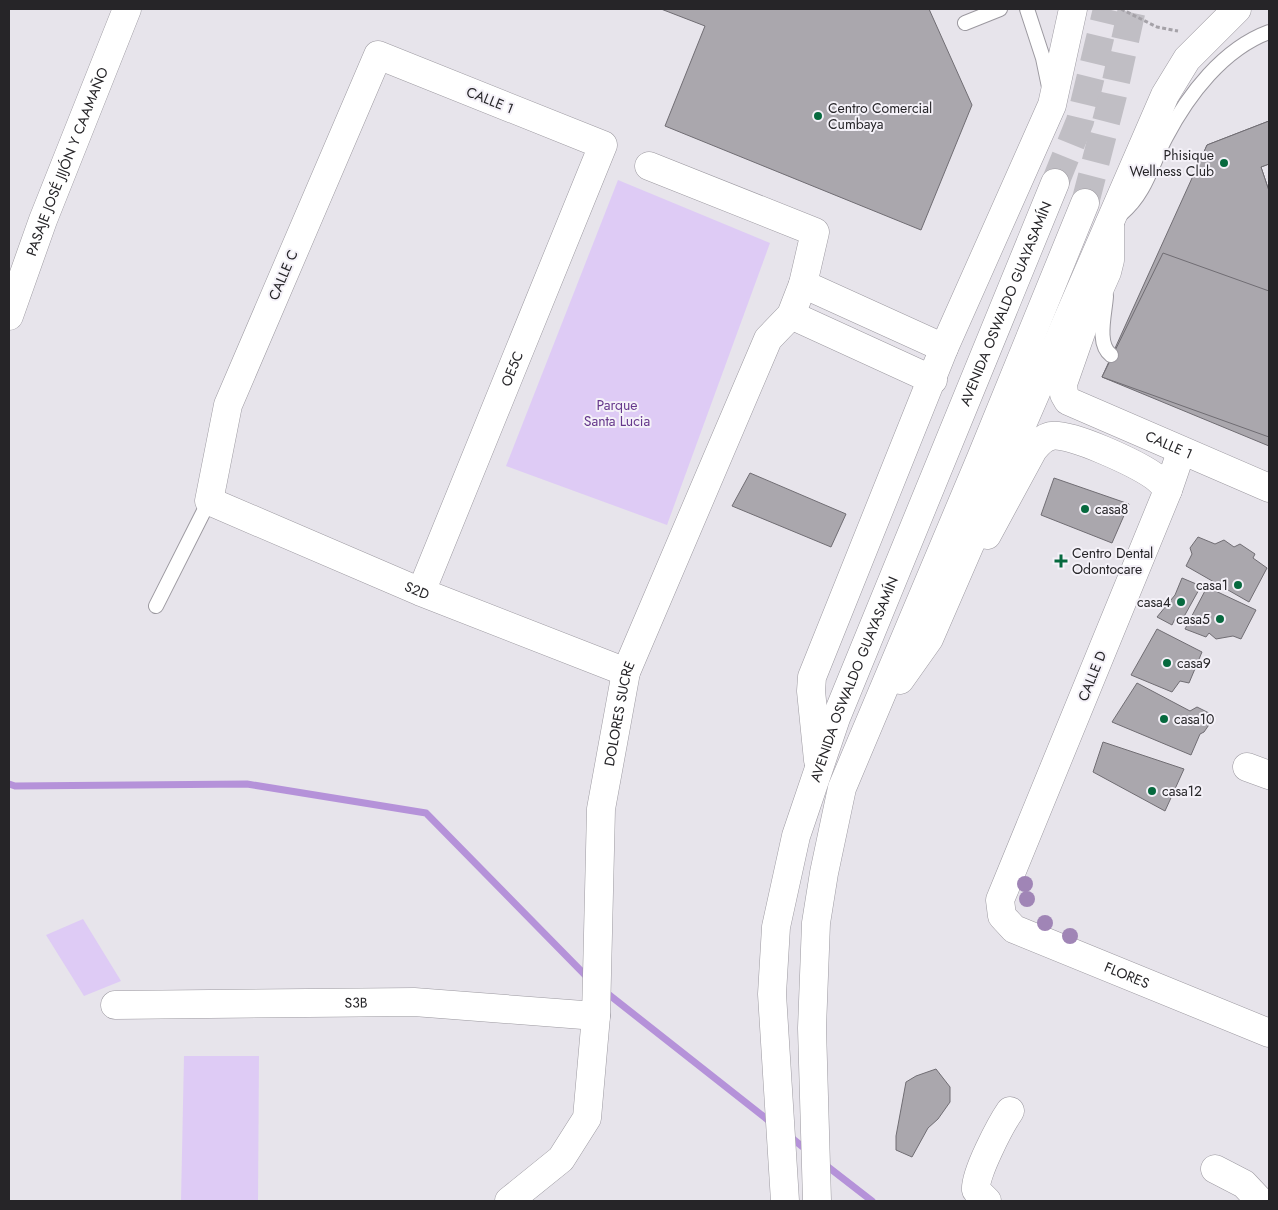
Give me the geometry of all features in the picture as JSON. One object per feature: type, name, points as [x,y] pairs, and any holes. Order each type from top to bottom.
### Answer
[{"type":"street","name":"PASAJE JOSÉ JIJÓN Y CAAMAÑO","points":[[9,316],[43,220],[127,9]]},
{"type":"street","points":[[818,769],[811,692],[812,677],[933,380],[944,348],[1052,105],[1073,9]]},
{"type":"street","points":[[929,639],[1165,95],[1187,59],[1237,9]]},
{"type":"street","name":"CALLE 1","points":[[378,55],[603,145]]},
{"type":"street","name":"CALLE C","points":[[210,501],[228,405],[378,55]]},
{"type":"street","name":"OE5C","points":[[421,592],[603,145]]},
{"type":"street","name":"DOLORES SUCRE","points":[[509,1201],[561,1159],[587,1118],[596,1016],[601,809],[626,672],[768,339],[791,315],[803,284],[815,232],[649,166]]},
{"type":"street","name":"AVENIDA OSWALDO GUAYASAMÍN","points":[[785,1201],[772,994],[776,927],[796,836],[840,709],[1055,183]]},
{"type":"street","name":"AVENIDA OSWALDO GUAYASAMÍN","points":[[817,1201],[812,1028],[816,923],[824,873],[842,788],[981,458],[1085,203]]},
{"type":"street","points":[[1101,285],[1110,260],[1110,223]]},
{"type":"street","points":[[803,284],[944,348]]},
{"type":"street","name":"CALLE 1","points":[[1101,285],[1068,366],[1064,384],[1064,394],[1068,401],[1181,452],[1269,488]]},
{"type":"street","points":[[791,315],[933,380]]},
{"type":"street","points":[[868,726],[929,639],[964,584],[997,514],[1033,450],[1042,439],[1064,435],[1092,445],[1146,471],[1168,490]]},
{"type":"street","name":"CALLE D","points":[[1000,900],[1168,490],[1181,452]]},
{"type":"street","name":"S2D","points":[[210,501],[421,592],[626,672]]},
{"type":"street","name":"FLORES","points":[[1000,900],[1002,916],[1014,929],[1269,1033]]},
{"type":"street","name":"S3B","points":[[115,1005],[414,1002],[596,1016]]},
{"type":"street","points":[[988,1201],[982,1198],[976,1190],[975,1181],[1000,1124],[1010,1111]]},
{"type":"street","points":[[1215,1169],[1244,1184],[1260,1201]]},
{"type":"lane","points":[[965,24],[1000,9]]},
{"type":"lane","points":[[1027,9],[1044,58],[1052,105]]},
{"type":"lane","points":[[1110,223],[1131,206],[1145,186],[1166,138],[1191,95],[1229,56],[1254,37],[1269,32]]},
{"type":"lane","points":[[1101,285],[1106,296],[1104,344],[1106,352],[1112,355]]},
{"type":"lane","points":[[156,606],[210,501]]},
{"type":"green space","name":"Parque Santa Lucia","points":[[618,180],[770,243],[667,525],[506,466]]},
{"type":"green space","points":[[83,919],[121,981],[84,996],[46,935]]},
{"type":"green space","points":[[184,1056],[259,1056],[258,1201],[181,1201]]},
{"type":"building","name":"Centro Comercial Cumbaya","points":[[661,9],[929,9],[972,105],[921,230],[665,126],[705,26]]},
{"type":"building","points":[[1269,121],[1269,164],[1261,167],[1269,191],[1269,291],[1163,253],[1207,145]]},
{"type":"building","points":[[1269,121],[1269,164],[1261,167],[1269,191],[1269,446],[1102,377],[1207,145]]},
{"type":"building","points":[[1163,253],[1269,291],[1269,437],[1102,377]]},
{"type":"building","points":[[750,473],[846,514],[831,547],[732,506]]},
{"type":"building","name":"casa8","points":[[1054,478],[1129,504],[1112,543],[1041,515]]},
{"type":"building","name":"casa1","points":[[1198,537],[1215,544],[1224,540],[1234,547],[1240,544],[1255,554],[1253,558],[1267,568],[1249,602],[1186,566],[1192,554],[1190,548]]},
{"type":"building","name":"casa4","points":[[1182,578],[1201,586],[1181,622],[1175,619],[1172,625],[1157,617],[1175,595]]},
{"type":"building","name":"casa5","points":[[1207,587],[1256,610],[1241,639],[1233,636],[1216,639],[1209,633],[1206,637],[1185,629]]},
{"type":"building","name":"casa9","points":[[1157,629],[1202,652],[1189,683],[1180,681],[1172,692],[1131,675]]},
{"type":"building","name":"casa10","points":[[1137,683],[1190,711],[1197,707],[1215,716],[1204,732],[1200,734],[1191,755],[1112,722]]},
{"type":"building","name":"casa12","points":[[1103,742],[1184,769],[1165,811],[1093,772]]},
{"type":"building","points":[[936,1069],[950,1087],[950,1102],[938,1119],[928,1128],[912,1157],[896,1150],[896,1136],[906,1082],[916,1076]]},
{"type":"waterway","points":[[9,784],[15,786],[247,784],[426,813],[590,980]]},
{"type":"waterway","points":[[603,990],[773,1124]]},
{"type":"waterway","points":[[788,1135],[809,1152]]},
{"type":"waterway","points":[[823,1163],[872,1201]]},
{"type":"tunnel","points":[[1055,183],[1080,121],[1107,9]]},
{"type":"tunnel","points":[[1085,203],[1113,95],[1132,9]]},
{"type":"place","name":"Centro Comercial Cumbaya","points":[[818,116]]},
{"type":"place","name":"Phisique Wellness Club","points":[[1224,163]]},
{"type":"place","name":"casa8","points":[[1085,509]]},
{"type":"place","name":"Centro Dental Odontocare","points":[[1061,561]]},
{"type":"place","name":"casa1","points":[[1238,585]]},
{"type":"place","name":"casa4","points":[[1181,602]]},
{"type":"place","name":"casa5","points":[[1220,619]]},
{"type":"place","name":"casa9","points":[[1167,663]]},
{"type":"place","name":"casa10","points":[[1164,719]]},
{"type":"place","name":"casa12","points":[[1152,791]]}]
